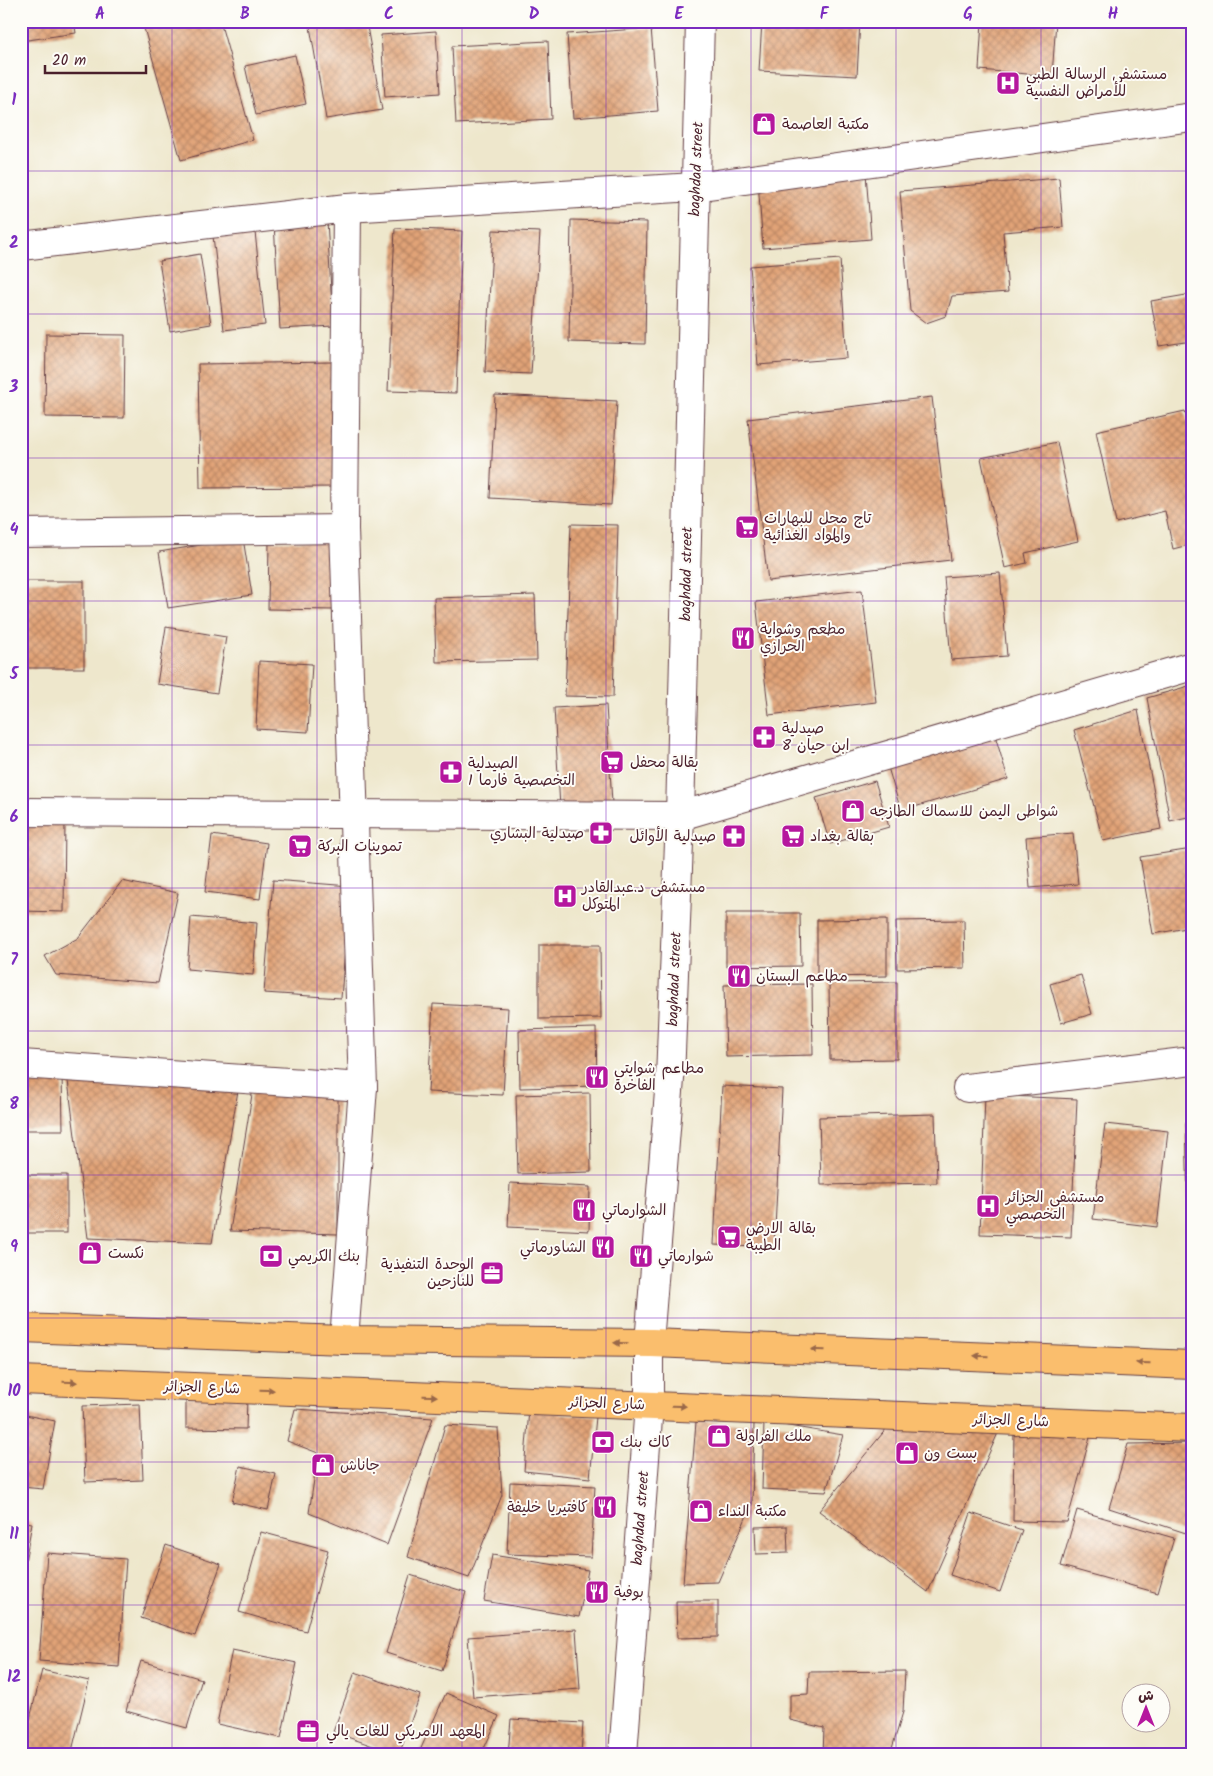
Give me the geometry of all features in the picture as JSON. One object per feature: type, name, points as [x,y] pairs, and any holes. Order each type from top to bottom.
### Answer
[{"type":"main road","points":[[21,1328],[344,1340],[649,1343],[1192,1365]]},
{"type":"main road","name":"شارع الجزائر","points":[[21,1380],[1192,1428]]},
{"type":"street","name":"baghdad street","points":[[623,1755],[649,1405],[649,1343],[670,1079],[680,816],[700,21]]},
{"type":"street","points":[[21,246],[348,208],[695,187],[1192,117]]},
{"type":"street","points":[[344,1340],[363,1087],[352,812],[344,529],[348,208]]},
{"type":"street","points":[[21,532],[344,529]]},
{"type":"street","points":[[21,812],[352,812],[680,816],[1192,666]]},
{"type":"street","points":[[967,1088],[1192,1061]]},
{"type":"street","points":[[21,1064],[363,1087]]},
{"type":"building","points":[[21,21],[74,21],[76,33],[21,41]]},
{"type":"building","points":[[142,21],[220,21],[253,140],[181,160]]},
{"type":"building","points":[[309,21],[366,21],[382,110],[326,119]]},
{"type":"building","points":[[762,21],[860,21],[857,76],[759,71]]},
{"type":"building","points":[[982,21],[1056,21],[1052,76],[979,70]]},
{"type":"building","points":[[651,28],[658,111],[573,118],[567,34]]},
{"type":"building","points":[[436,31],[440,93],[385,97],[381,35]]},
{"type":"building","points":[[548,41],[551,119],[456,124],[452,46]]},
{"type":"building","points":[[295,55],[306,104],[256,115],[245,66]]},
{"type":"building","points":[[866,173],[871,239],[763,248],[758,181]]},
{"type":"building","points":[[1059,178],[1063,227],[1003,232],[1008,292],[952,296],[946,316],[926,323],[910,311],[900,191]]},
{"type":"building","points":[[327,220],[333,326],[280,329],[274,223]]},
{"type":"building","points":[[571,220],[647,222],[645,344],[569,342]]},
{"type":"building","points":[[395,228],[462,231],[456,393],[388,391]]},
{"type":"building","points":[[493,230],[540,232],[531,374],[485,372]]},
{"type":"building","points":[[255,232],[265,325],[224,330],[213,236]]},
{"type":"building","points":[[200,254],[211,324],[170,331],[159,261]]},
{"type":"building","points":[[840,259],[847,358],[758,365],[750,266]]},
{"type":"building","points":[[1192,294],[1192,341],[1159,346],[1151,301]]},
{"type":"building","points":[[46,334],[125,335],[124,418],[45,417]]},
{"type":"building","points":[[333,362],[334,487],[200,488],[198,364]]},
{"type":"building","points":[[495,395],[617,401],[611,505],[490,498]]},
{"type":"building","points":[[932,397],[951,560],[768,581],[748,419]]},
{"type":"building","points":[[1185,411],[1192,439],[1192,544],[1173,549],[1165,511],[1116,523],[1096,431]]},
{"type":"building","points":[[1057,442],[1078,541],[1025,553],[1027,563],[1005,568],[981,458]]},
{"type":"building","points":[[571,524],[618,525],[613,697],[565,696]]},
{"type":"building","points":[[243,538],[252,595],[168,608],[159,552]]},
{"type":"building","points":[[269,541],[337,542],[335,610],[268,609]]},
{"type":"building","points":[[1000,573],[1007,656],[951,660],[944,577]]},
{"type":"building","points":[[21,581],[84,581],[84,668],[21,668]]},
{"type":"building","points":[[862,590],[876,702],[769,715],[756,602]]},
{"type":"building","points":[[535,595],[537,660],[436,662],[434,598]]},
{"type":"building","points":[[166,627],[226,637],[217,693],[157,684]]},
{"type":"building","points":[[259,661],[312,664],[308,732],[256,729]]},
{"type":"building","points":[[1192,685],[1192,816],[1170,821],[1147,698]]},
{"type":"building","points":[[606,705],[612,803],[560,807],[554,708]]},
{"type":"building","points":[[1138,710],[1161,829],[1103,841],[1074,730]]},
{"type":"building","points":[[994,732],[1008,779],[901,811],[887,764]]},
{"type":"building","points":[[875,781],[889,827],[830,844],[816,798]]},
{"type":"building","points":[[21,819],[65,820],[64,912],[21,911]]},
{"type":"building","points":[[1073,833],[1078,884],[1030,888],[1026,837]]},
{"type":"building","points":[[212,835],[267,843],[260,899],[205,892]]},
{"type":"building","points":[[1192,849],[1192,927],[1153,934],[1140,857]]},
{"type":"building","points":[[273,880],[350,886],[341,998],[264,993]]},
{"type":"building","points":[[122,881],[178,893],[158,983],[56,975],[45,956],[78,938]]},
{"type":"building","points":[[726,913],[800,913],[801,966],[726,967]]},
{"type":"building","points":[[191,917],[257,923],[253,975],[187,969]]},
{"type":"building","points":[[887,919],[887,976],[817,977],[817,920]]},
{"type":"building","points":[[964,920],[965,968],[897,969],[896,921]]},
{"type":"building","points":[[539,945],[600,945],[601,1018],[539,1019]]},
{"type":"building","points":[[1081,975],[1092,1014],[1061,1023],[1050,984]]},
{"type":"building","points":[[897,982],[897,1059],[830,1060],[829,983]]},
{"type":"building","points":[[812,984],[813,1055],[726,1057],[724,985]]},
{"type":"building","points":[[433,1004],[508,1008],[503,1095],[428,1092]]},
{"type":"building","points":[[596,1028],[597,1086],[520,1088],[519,1030]]},
{"type":"building","points":[[21,1073],[62,1073],[63,1130],[21,1130]]},
{"type":"building","points":[[67,1073],[241,1073],[212,1243],[88,1238]]},
{"type":"building","points":[[255,1076],[338,1077],[338,1234],[230,1231]]},
{"type":"building","points":[[722,1086],[782,1089],[774,1248],[714,1245]]},
{"type":"building","points":[[590,1093],[591,1172],[518,1174],[516,1095]]},
{"type":"building","points":[[985,1095],[1077,1099],[1071,1237],[980,1234]]},
{"type":"building","points":[[935,1114],[937,1183],[821,1185],[819,1117]]},
{"type":"building","points":[[1186,1122],[1192,1122],[1192,1246],[1189,1246]]},
{"type":"building","points":[[1105,1124],[1168,1131],[1157,1227],[1093,1219]]},
{"type":"building","points":[[21,1175],[67,1175],[67,1233],[21,1233]]},
{"type":"building","points":[[510,1183],[590,1187],[589,1231],[508,1227]]},
{"type":"building","points":[[186,1397],[247,1398],[246,1429],[186,1428]]},
{"type":"building","points":[[140,1404],[143,1480],[85,1482],[82,1406]]},
{"type":"building","points":[[295,1409],[433,1418],[387,1545],[309,1513],[318,1453],[287,1441]]},
{"type":"building","points":[[529,1410],[596,1417],[590,1478],[524,1471]]},
{"type":"building","points":[[21,1414],[55,1421],[43,1489],[21,1487]]},
{"type":"building","points":[[696,1422],[754,1424],[752,1504],[718,1582],[683,1583]]},
{"type":"building","points":[[764,1422],[843,1435],[826,1492],[762,1489]]},
{"type":"building","points":[[445,1425],[498,1428],[502,1495],[469,1578],[408,1557]]},
{"type":"building","points":[[887,1428],[998,1433],[928,1592],[819,1511]]},
{"type":"building","points":[[1014,1428],[1092,1430],[1067,1522],[1013,1521]]},
{"type":"building","points":[[1192,1443],[1192,1535],[1109,1508],[1128,1444]]},
{"type":"building","points":[[240,1466],[276,1474],[268,1510],[232,1502]]},
{"type":"building","points":[[510,1482],[595,1486],[591,1557],[507,1554]]},
{"type":"building","points":[[1077,1510],[1174,1538],[1158,1593],[1061,1566]]},
{"type":"building","points":[[971,1513],[1022,1530],[1000,1592],[950,1575]]},
{"type":"building","points":[[21,1521],[32,1523],[22,1579],[21,1579]]},
{"type":"building","points":[[787,1526],[788,1553],[756,1554],[755,1527]]},
{"type":"building","points":[[261,1532],[328,1550],[306,1631],[239,1612]]},
{"type":"building","points":[[166,1545],[221,1564],[195,1636],[141,1618]]},
{"type":"building","points":[[47,1553],[126,1559],[119,1667],[39,1661]]},
{"type":"building","points":[[492,1555],[588,1570],[579,1617],[484,1601]]},
{"type":"building","points":[[410,1575],[466,1592],[442,1671],[386,1653]]},
{"type":"building","points":[[676,1601],[718,1601],[718,1637],[677,1638]]},
{"type":"building","points":[[576,1629],[580,1689],[473,1697],[468,1637]]},
{"type":"building","points":[[232,1650],[297,1663],[281,1738],[217,1724]]},
{"type":"building","points":[[141,1661],[202,1679],[187,1728],[126,1711]]},
{"type":"building","points":[[42,1670],[89,1681],[71,1755],[21,1755]]},
{"type":"building","points":[[905,1671],[903,1712],[890,1755],[823,1755],[824,1728],[790,1720],[790,1695],[808,1694],[809,1672]]},
{"type":"building","points":[[355,1672],[420,1695],[399,1755],[333,1732]]},
{"type":"building","points":[[446,1693],[499,1716],[481,1755],[418,1755]]},
{"type":"building","points":[[511,1719],[583,1723],[581,1755],[508,1755]]},
{"type":"place","name":"مستشفى الرسالة الطبي للأمراض النفسية","points":[[1008,83]]},
{"type":"place","name":"مكتبة العاصمة","points":[[764,124]]},
{"type":"place","name":"تاج محل للبهارات والمواد الغذائية","points":[[747,527]]},
{"type":"place","name":"مطعم وشواية الحرازي","points":[[743,638]]},
{"type":"place","name":"صيدلية ابن حيان 8","points":[[764,737]]},
{"type":"place","name":"بقالة محفل","points":[[612,762]]},
{"type":"place","name":"الصيدلية التخصصية فارما 1","points":[[451,772]]},
{"type":"place","name":"شواطى اليمن للاسماك الطازجه","points":[[853,811]]},
{"type":"place","name":"صيدلية البشاري","points":[[601,833]]},
{"type":"place","name":"صيدلية الأوائل","points":[[734,836]]},
{"type":"place","name":"بقالة بغداد","points":[[793,836]]},
{"type":"place","name":"تموينات البركة","points":[[300,846]]},
{"type":"place","name":"مستشفى د.عبدالقادر المتوكل","points":[[565,896]]},
{"type":"place","name":"مطاعم البستان","points":[[739,976]]},
{"type":"place","name":"مطاعم شوايتي الفاخرة","points":[[597,1077]]},
{"type":"place","name":"مستشفى الجزائر التخصصي","points":[[988,1206]]},
{"type":"place","name":"الشوارماتي","points":[[584,1210]]},
{"type":"place","name":"بقالة الارض الطيبة","points":[[729,1237]]},
{"type":"place","name":"الشاورماتي","points":[[603,1247]]},
{"type":"place","name":"نكست","points":[[90,1253]]},
{"type":"place","name":"بنك الكريمي","points":[[271,1256]]},
{"type":"place","name":"شوارماتي","points":[[641,1256]]},
{"type":"place","name":"الوحدة التنفيذية للنازحين","points":[[492,1273]]},
{"type":"place","name":"ملك الفراولة","points":[[719,1436]]},
{"type":"place","name":"كاك بنك","points":[[603,1442]]},
{"type":"place","name":"بست ون","points":[[907,1453]]},
{"type":"place","name":"جاناش","points":[[323,1465]]},
{"type":"place","name":"كافتيريا خليفة","points":[[605,1507]]},
{"type":"place","name":"مكتبة النداء","points":[[701,1511]]},
{"type":"place","name":"بوفية","points":[[597,1592]]},
{"type":"place","name":"المعهد الامريكي للغات يالي","points":[[308,1731]]}]
